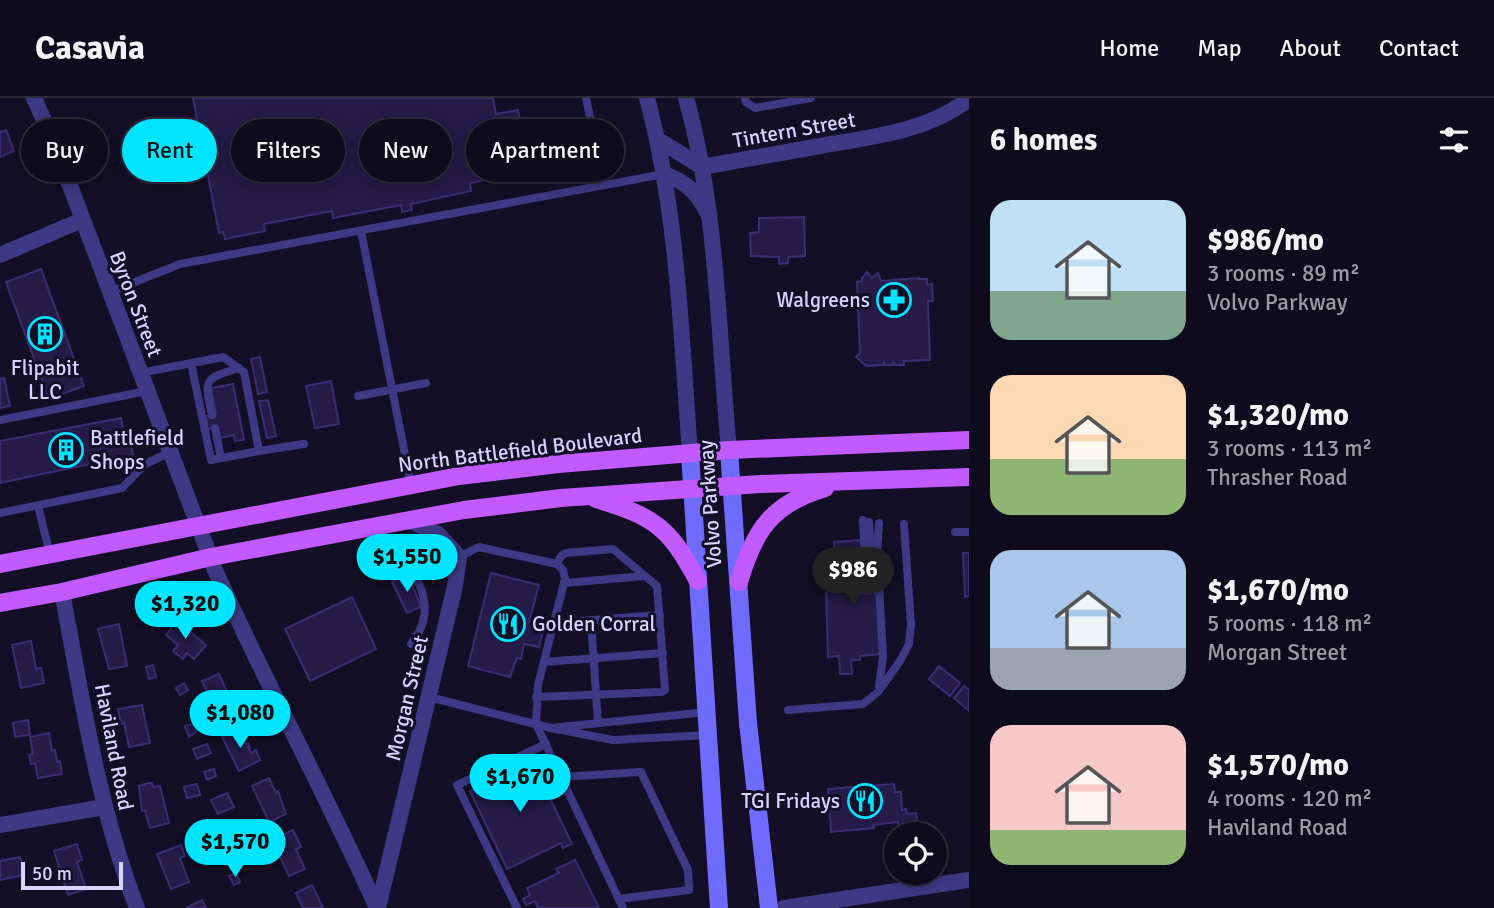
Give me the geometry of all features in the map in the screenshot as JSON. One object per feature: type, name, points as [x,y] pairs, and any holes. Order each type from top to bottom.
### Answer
[{"type":"main road","name":"North Battlefield Boulevard","points":[[0,564],[458,476],[558,464],[729,450],[969,440]]},
{"type":"main road","name":"Volvo Parkway","points":[[729,450],[748,723],[769,908]]},
{"type":"main road","name":"Volvo Parkway","points":[[690,453],[719,908]]},
{"type":"main road","points":[[0,603],[62,592],[211,557],[464,510],[580,497],[732,486],[969,477]]},
{"type":"main road","points":[[738,582],[750,547],[773,515],[803,494],[848,481]]},
{"type":"main road","points":[[580,497],[629,509],[662,527],[677,544],[698,581]]},
{"type":"street","name":"Byron Street","points":[[34,98],[54,143],[109,293],[241,628],[377,908]]},
{"type":"street","name":"Volvo Parkway","points":[[647,98],[664,174],[675,255],[690,453]]},
{"type":"street","name":"Volvo Parkway","points":[[686,98],[710,217],[729,450]]},
{"type":"street","name":"Tintern Street","points":[[702,167],[898,132],[930,121],[969,99]]},
{"type":"street","points":[[657,139],[702,167]]},
{"type":"street","points":[[664,174],[684,181],[702,202],[710,217]]},
{"type":"street","points":[[0,255],[82,220]]},
{"type":"street","points":[[411,521],[438,534],[458,557]]},
{"type":"street","name":"Morgan Street","points":[[377,908],[455,586],[458,557]]},
{"type":"street","name":"Haviland Road","points":[[62,592],[104,807],[119,862],[137,908]]},
{"type":"street","points":[[0,825],[104,807]]},
{"type":"street","points":[[784,908],[969,880]]},
{"type":"lane","points":[[586,98],[604,185]]},
{"type":"lane","points":[[745,98],[746,102],[755,108],[811,98]]},
{"type":"lane","points":[[109,293],[180,264],[664,174]]},
{"type":"lane","points":[[361,231],[411,485]]},
{"type":"lane","points":[[140,373],[223,357],[244,372],[259,451]]},
{"type":"lane","points":[[191,363],[211,460],[304,444]]},
{"type":"lane","points":[[212,415],[207,391],[209,380],[214,375],[239,368]]},
{"type":"lane","points":[[358,396],[426,383]]},
{"type":"lane","points":[[0,420],[147,391]]},
{"type":"lane","points":[[215,428],[221,458]]},
{"type":"lane","points":[[0,513],[122,488],[145,464],[171,452]]},
{"type":"lane","points":[[38,506],[50,555]]},
{"type":"lane","points":[[866,521],[871,556],[879,523]]},
{"type":"lane","points":[[788,710],[863,704],[878,692],[909,644],[911,625],[904,524]]},
{"type":"lane","points":[[956,532],[969,532]]},
{"type":"lane","points":[[458,557],[480,547],[557,564],[563,570],[564,583],[536,697],[536,724],[623,908]]},
{"type":"lane","points":[[536,697],[664,691],[658,589],[613,549],[566,553],[557,564]]},
{"type":"lane","points":[[409,566],[425,597],[426,606],[422,624],[411,644]]},
{"type":"lane","points":[[872,567],[879,591],[883,657],[878,692]]},
{"type":"lane","points":[[564,583],[645,576]]},
{"type":"lane","points":[[554,623],[660,615]]},
{"type":"lane","points":[[591,620],[598,723]]},
{"type":"lane","points":[[544,662],[663,653]]},
{"type":"lane","points":[[429,697],[551,728],[613,740],[708,735]]},
{"type":"lane","points":[[551,728],[706,712]]},
{"type":"lane","points":[[517,908],[457,785],[546,744]]},
{"type":"lane","points":[[561,777],[641,772],[688,870],[689,890],[618,899]]},
{"type":"building","points":[[193,98],[493,98],[496,114],[518,110],[520,119],[466,119],[466,182],[475,182],[470,183],[471,191],[411,204],[412,210],[402,212],[401,205],[333,218],[332,211],[264,224],[265,231],[225,239],[223,232],[219,233],[209,182],[217,182],[217,119],[197,119]]},
{"type":"building","points":[[6,130],[14,151],[0,157],[0,132]]},
{"type":"building","points":[[804,217],[805,256],[788,257],[788,263],[779,264],[779,257],[751,256],[750,233],[759,232],[759,218]]},
{"type":"building","name":"Flipabit LLC","points":[[41,269],[84,386],[49,399],[6,282]]},
{"type":"building","name":"Walgreens","points":[[867,272],[872,278],[878,273],[881,281],[919,278],[927,279],[927,285],[932,284],[933,301],[928,301],[930,360],[904,361],[904,365],[895,365],[893,362],[893,365],[884,365],[884,362],[882,365],[866,366],[856,357],[860,353],[857,282],[862,281]]},
{"type":"building","points":[[260,357],[267,392],[258,394],[251,359]]},
{"type":"building","points":[[4,378],[10,406],[0,408],[0,379]]},
{"type":"building","points":[[331,381],[339,424],[315,428],[306,386]]},
{"type":"building","points":[[233,384],[244,440],[235,441],[234,435],[219,438],[217,427],[208,429],[206,416],[216,414],[211,388]]},
{"type":"building","points":[[268,400],[276,436],[267,438],[259,401]]},
{"type":"building","name":"Battlefield Shops","points":[[121,418],[126,445],[131,444],[133,455],[0,483],[0,441]]},
{"type":"building","points":[[861,540],[880,556],[881,567],[863,568],[864,588],[857,589],[857,594],[879,593],[882,654],[860,656],[860,660],[851,660],[852,674],[840,674],[839,656],[828,657],[826,589],[837,589],[834,542]]},
{"type":"building","points":[[963,553],[969,553],[969,596],[965,597]]},
{"type":"building","name":"Golden Corral","points":[[491,573],[539,585],[529,622],[544,626],[539,647],[524,644],[521,659],[517,658],[510,677],[468,666]]},
{"type":"building","points":[[408,574],[421,607],[407,613],[392,582]]},
{"type":"building","points":[[352,597],[376,649],[310,681],[285,629]]},
{"type":"building","points":[[177,621],[206,645],[194,659],[187,653],[183,659],[173,651],[178,645],[166,635]]},
{"type":"building","points":[[119,624],[127,666],[109,669],[98,629]]},
{"type":"building","points":[[31,641],[36,669],[41,668],[44,683],[21,688],[12,645]]},
{"type":"building","points":[[153,665],[156,677],[149,679],[146,667]]},
{"type":"building","points":[[939,666],[960,683],[950,696],[929,679]]},
{"type":"building","points":[[219,674],[235,709],[219,716],[202,681]]},
{"type":"building","points":[[184,683],[188,690],[180,695],[176,688]]},
{"type":"building","points":[[964,686],[969,690],[969,711],[954,698]]},
{"type":"building","points":[[142,705],[150,743],[129,747],[118,709]]},
{"type":"building","points":[[28,720],[30,735],[15,737],[13,723]]},
{"type":"building","points":[[194,723],[197,731],[189,737],[185,726]]},
{"type":"building","points":[[239,729],[251,753],[256,750],[260,760],[239,771],[222,737]]},
{"type":"building","points":[[49,733],[52,751],[55,750],[57,762],[60,761],[62,774],[38,778],[35,763],[31,764],[29,755],[33,754],[30,737]]},
{"type":"building","points":[[207,744],[211,753],[197,759],[193,749]]},
{"type":"building","points":[[530,756],[572,844],[563,848],[561,843],[507,869],[470,791],[514,770],[511,765]]},
{"type":"building","points":[[214,769],[216,776],[207,780],[204,772]]},
{"type":"building","points":[[269,778],[276,793],[278,791],[286,814],[269,822],[252,786]]},
{"type":"building","points":[[152,783],[153,787],[160,786],[169,823],[150,828],[145,810],[142,811],[139,786]]},
{"type":"building","points":[[197,784],[200,795],[187,798],[184,787]]},
{"type":"building","name":"TGI Fridays","points":[[894,784],[895,792],[901,792],[902,810],[906,809],[907,814],[916,813],[917,822],[884,822],[873,825],[874,828],[831,832],[828,789]]},
{"type":"building","points":[[227,793],[234,807],[218,814],[211,800]]},
{"type":"building","points":[[225,823],[231,837],[226,838],[221,825]]},
{"type":"building","points":[[293,830],[301,847],[296,849],[305,869],[289,876],[272,840]]},
{"type":"building","points":[[77,844],[82,860],[77,862],[86,889],[68,895],[54,851]]},
{"type":"building","points":[[181,845],[185,856],[180,858],[189,882],[171,889],[157,854]]},
{"type":"building","points":[[20,857],[24,875],[0,880],[0,861]]},
{"type":"building","points":[[575,860],[599,908],[538,908],[535,901],[526,905],[523,899],[530,895],[527,888],[559,873],[556,869]]},
{"type":"building","points":[[236,873],[240,882],[234,885],[229,876]]},
{"type":"building","points":[[312,885],[323,908],[303,908],[296,893]]},
{"type":"building","points":[[202,900],[206,908],[186,908]]},
{"type":"place","name":"Walgreens","points":[[894,300]]},
{"type":"place","name":"Flipabit LLC","points":[[45,334]]},
{"type":"place","name":"Battlefield Shops","points":[[66,450]]},
{"type":"place","name":"Golden Corral","points":[[508,624]]},
{"type":"place","name":"TGI Fridays","points":[[865,801]]}]
